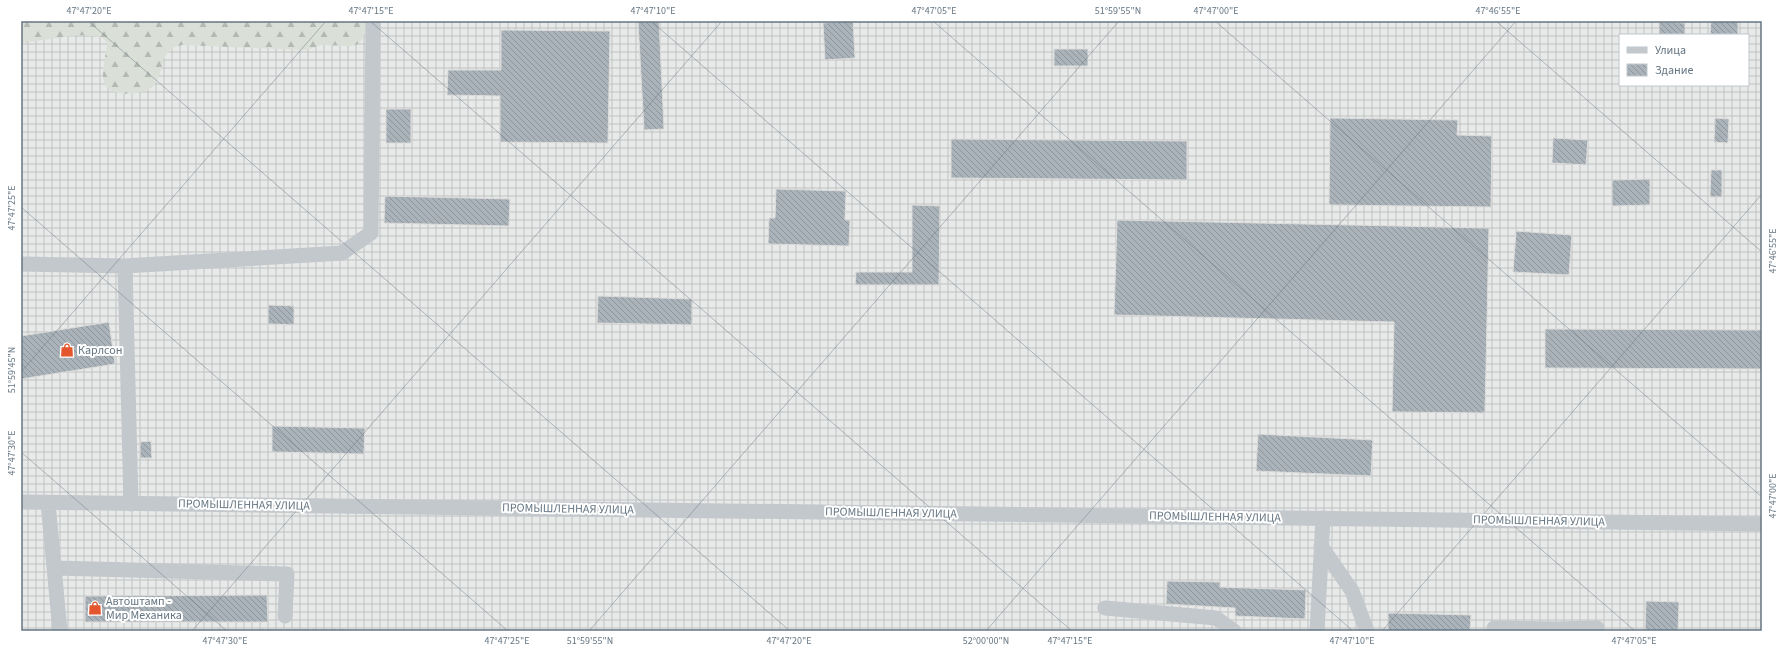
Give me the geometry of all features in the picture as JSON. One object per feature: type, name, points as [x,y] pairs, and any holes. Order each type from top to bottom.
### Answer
[{"type":"street","points":[[21,264],[125,266],[342,253],[371,233],[373,21]]},
{"type":"street","points":[[125,266],[132,504]]},
{"type":"street","name":"ПРОМЫШЛЕННАЯ УЛИЦА","points":[[21,502],[1762,524]]},
{"type":"street","points":[[48,503],[60,631]]},
{"type":"street","points":[[1317,631],[1323,518]]},
{"type":"street","points":[[1321,546],[1352,591],[1367,631]]},
{"type":"street","points":[[54,568],[287,574],[285,616]]},
{"type":"street","points":[[1105,608],[1216,618],[1234,631]]},
{"type":"street","points":[[1494,631],[1494,628],[1598,630]]},
{"type":"shaded area","points":[[21,21],[1762,21],[1762,631],[21,631]]},
{"type":"green space","points":[[21,21],[367,21],[368,23],[363,38],[358,44],[351,46],[321,45],[306,50],[182,45],[173,48],[167,53],[158,80],[154,86],[141,92],[128,94],[114,92],[108,89],[105,84],[103,73],[107,43],[102,37],[79,35],[21,43]]},
{"type":"building","points":[[638,21],[659,21],[664,129],[644,130]]},
{"type":"building","points":[[853,21],[855,58],[825,60],[823,23]]},
{"type":"building","points":[[1711,21],[1738,21],[1738,34],[1710,34]]},
{"type":"building","points":[[1659,22],[1685,23],[1685,34],[1659,34]]},
{"type":"building","points":[[501,30],[610,31],[608,143],[500,142],[500,96],[447,95],[448,70],[501,70]]},
{"type":"building","points":[[1054,49],[1088,49],[1088,66],[1054,66]]},
{"type":"building","points":[[386,109],[411,109],[411,143],[386,143]]},
{"type":"building","points":[[1330,118],[1458,120],[1457,135],[1492,136],[1491,207],[1329,205]]},
{"type":"building","points":[[1715,118],[1729,119],[1728,143],[1714,142]]},
{"type":"building","points":[[1553,138],[1588,140],[1586,165],[1552,163]]},
{"type":"building","points":[[951,139],[1187,141],[1187,180],[951,178]]},
{"type":"building","points":[[1711,170],[1722,170],[1722,197],[1710,197]]},
{"type":"building","points":[[1650,179],[1650,205],[1612,206],[1612,180]]},
{"type":"building","points":[[776,189],[846,191],[845,220],[850,220],[849,246],[768,244],[769,218],[775,218]]},
{"type":"building","points":[[385,196],[510,199],[509,226],[384,223]]},
{"type":"building","points":[[912,205],[940,206],[939,285],[855,285],[856,272],[912,272]]},
{"type":"building","points":[[1117,220],[1489,228],[1485,413],[1392,412],[1394,322],[1114,315]]},
{"type":"building","points":[[1516,231],[1572,235],[1569,275],[1513,272]]},
{"type":"building","points":[[598,296],[692,299],[692,325],[597,323]]},
{"type":"building","points":[[268,305],[294,306],[294,325],[268,324]]},
{"type":"building","name":"Карлсон","points":[[109,322],[115,364],[21,379],[21,336]]},
{"type":"building","points":[[1545,329],[1762,330],[1762,369],[1545,368]]},
{"type":"building","points":[[272,426],[365,428],[364,454],[272,452]]},
{"type":"building","points":[[1258,434],[1373,440],[1371,476],[1256,471]]},
{"type":"building","points":[[151,441],[152,458],[140,458],[140,442]]},
{"type":"building","points":[[1167,581],[1220,582],[1220,587],[1306,590],[1305,619],[1235,616],[1235,608],[1166,604]]},
{"type":"building","points":[[267,595],[268,622],[85,622],[85,596]]},
{"type":"building","points":[[1646,601],[1679,602],[1678,631],[1645,631]]},
{"type":"building","points":[[1388,613],[1471,615],[1470,631],[1388,631]]},
{"type":"railway","points":[[258,631],[345,631]]},
{"type":"place","name":"Карлсон","points":[[67,350]]},
{"type":"place","name":"Автоштамп - Мир Механика","points":[[95,608]]}]
